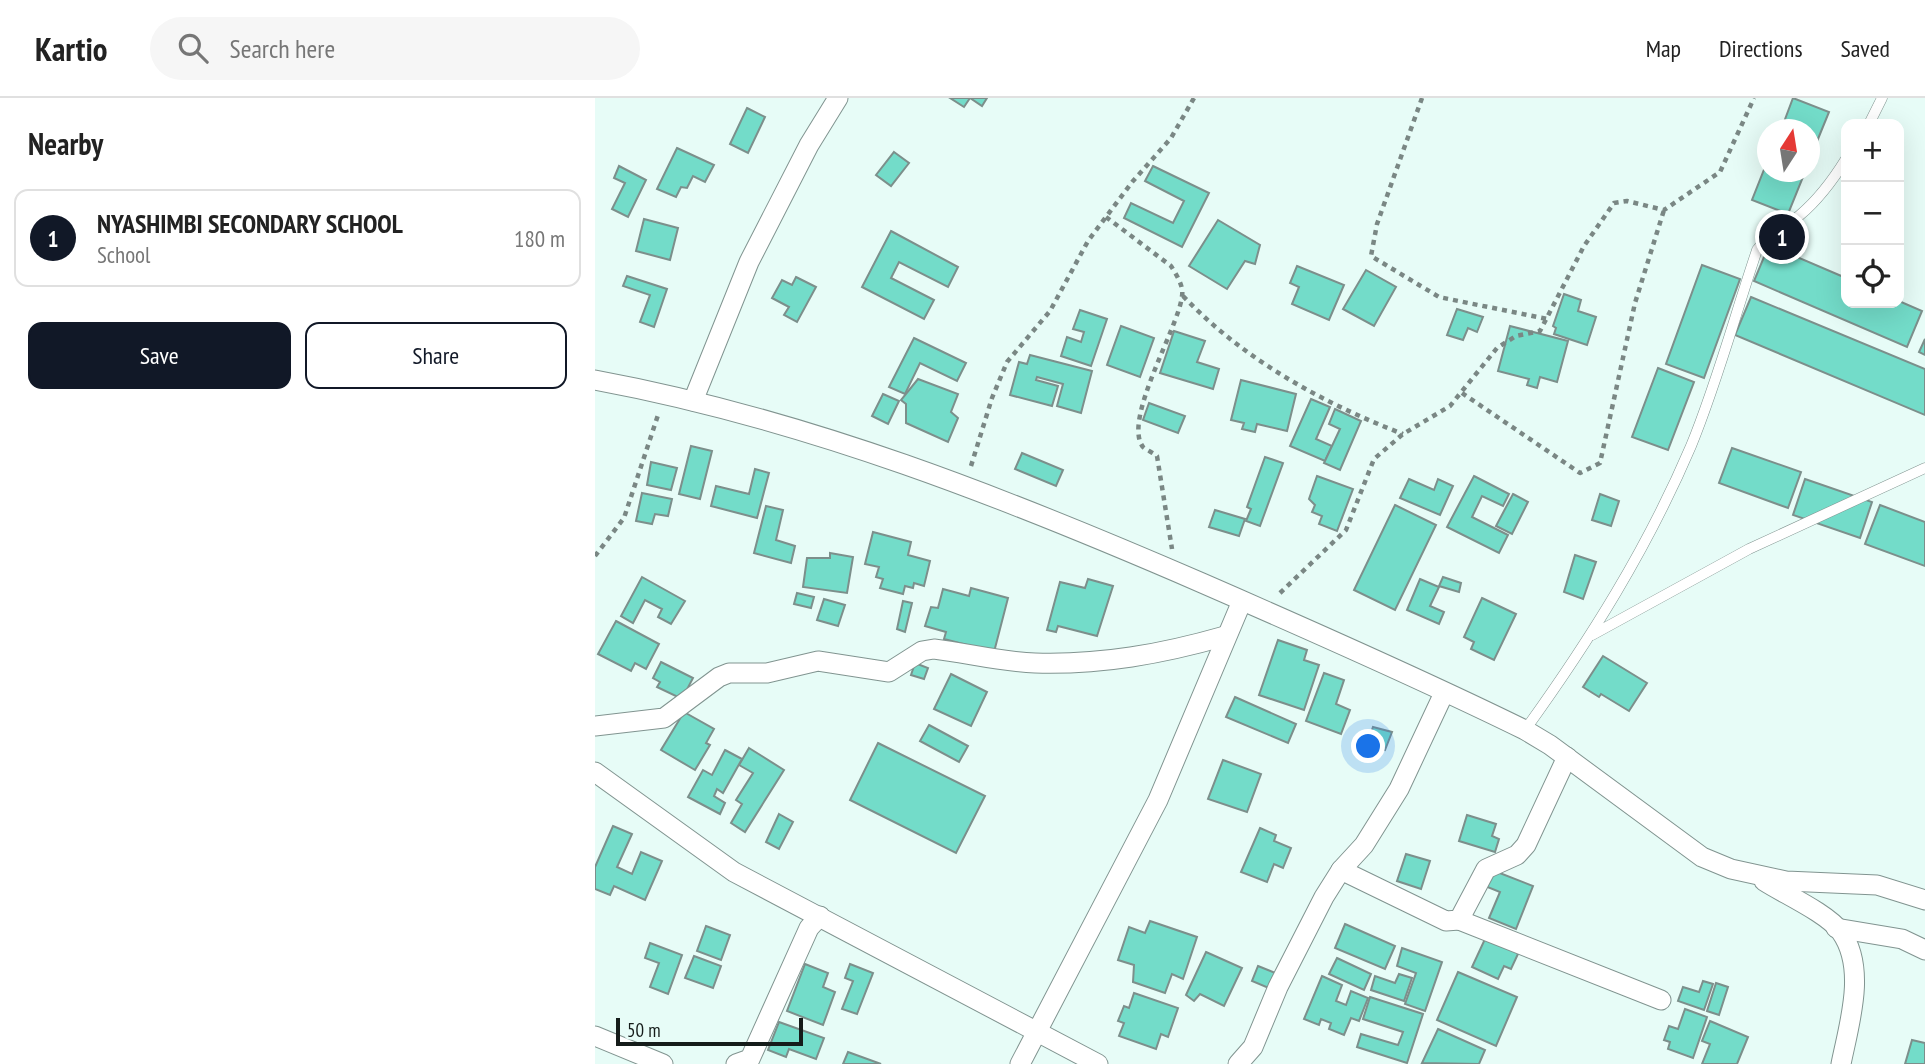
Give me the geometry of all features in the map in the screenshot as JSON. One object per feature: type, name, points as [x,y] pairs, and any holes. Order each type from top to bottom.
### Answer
[{"type":"street","points":[[694,401],[749,262],[809,145],[838,98]]},
{"type":"street","points":[[595,380],[694,401],[847,443],[1126,548],[1525,730],[1567,757],[1679,843],[1702,857],[1751,874],[1786,881],[1877,885],[1925,900]]},
{"type":"street","points":[[1020,1064],[1158,800],[1242,601]]},
{"type":"street","points":[[595,726],[644,723],[664,718],[729,673],[767,673],[818,661],[889,672],[927,649],[1033,663],[1115,660],[1166,653],[1225,636]]},
{"type":"street","points":[[1238,1064],[1253,1047],[1278,987],[1341,870],[1380,821],[1444,693]]},
{"type":"street","points":[[1459,920],[1486,869],[1517,855],[1527,845],[1567,757]]},
{"type":"street","points":[[595,772],[734,872],[1098,1064]]},
{"type":"street","points":[[1341,870],[1446,921],[1459,920],[1661,1000]]},
{"type":"street","points":[[1751,874],[1836,928],[1902,939],[1925,950]]},
{"type":"street","points":[[736,1064],[750,1059],[809,928],[820,916]]},
{"type":"street","points":[[1836,928],[1850,956],[1855,983],[1841,1064]]},
{"type":"street","points":[[595,1035],[663,1064]]},
{"type":"lane","points":[[1872,119],[1882,98]]},
{"type":"lane","points":[[1525,730],[1592,636],[1639,557],[1692,445],[1757,250],[1767,236],[1798,217],[1829,186],[1841,167]]},
{"type":"lane","points":[[1592,636],[1749,549],[1925,468]]},
{"type":"path","points":[[965,487],[992,398],[1007,362],[1050,312],[1089,241],[1171,138],[1194,98]]},
{"type":"path","points":[[1422,98],[1377,224],[1371,256],[1439,297],[1547,319]]},
{"type":"path","points":[[1263,609],[1346,530],[1374,459],[1403,434],[1450,406],[1497,348],[1516,337],[1540,331],[1584,246],[1613,204],[1627,201],[1664,210],[1673,208],[1692,188],[1720,172],[1754,98]]},
{"type":"path","points":[[1461,393],[1580,473],[1599,463],[1635,303],[1664,210]]},
{"type":"path","points":[[1106,217],[1171,266],[1178,277],[1183,296],[1214,328],[1244,352],[1367,420],[1403,434]]},
{"type":"path","points":[[1175,572],[1157,456],[1143,447],[1138,432],[1149,386],[1183,296]]},
{"type":"path","points":[[595,556],[629,506],[664,394]]},
{"type":"building","points":[[950,98],[970,98],[964,107]]},
{"type":"building","points":[[970,98],[987,98],[982,106]]},
{"type":"building","points":[[1793,98],[1829,112],[1820,134],[1820,119],[1785,119]]},
{"type":"building","points":[[747,108],[765,117],[748,153],[730,144]]},
{"type":"building","points":[[677,148],[714,165],[705,182],[693,176],[687,188],[681,187],[676,197],[657,189]]},
{"type":"building","points":[[894,152],[909,163],[891,186],[876,175]]},
{"type":"building","points":[[619,166],[646,180],[628,217],[612,209],[625,183],[614,178]]},
{"type":"building","points":[[1153,166],[1209,193],[1182,247],[1124,218],[1131,203],[1173,223],[1184,201],[1145,181]]},
{"type":"building","points":[[1759,182],[1801,182],[1788,214],[1752,200]]},
{"type":"building","points":[[644,219],[678,228],[670,260],[636,251]]},
{"type":"building","points":[[1218,220],[1260,245],[1255,264],[1245,261],[1227,289],[1189,266]]},
{"type":"building","points":[[891,231],[958,267],[948,287],[899,262],[891,278],[934,300],[924,319],[862,287]]},
{"type":"building","points":[[1769,245],[1841,276],[1841,308],[1904,308],[1904,303],[1922,311],[1907,347],[1754,281]]},
{"type":"building","points":[[1702,265],[1740,279],[1704,378],[1666,364]]},
{"type":"building","points":[[1297,266],[1344,285],[1329,320],[1292,304],[1299,287],[1290,283]]},
{"type":"building","points":[[1366,270],[1396,287],[1374,326],[1343,309]]},
{"type":"building","points":[[627,276],[667,289],[654,327],[640,322],[650,295],[623,286]]},
{"type":"building","points":[[796,277],[816,287],[797,322],[784,315],[789,307],[772,298],[782,280],[792,285]]},
{"type":"building","points":[[1564,294],[1581,300],[1578,311],[1596,317],[1587,345],[1554,334],[1556,328],[1553,326]]},
{"type":"building","points":[[1751,297],[1925,369],[1925,415],[1735,335]]},
{"type":"building","points":[[1457,309],[1483,317],[1477,332],[1468,328],[1463,340],[1447,335]]},
{"type":"building","points":[[1080,310],[1107,319],[1091,366],[1061,356],[1067,337],[1081,342],[1084,332],[1073,329]]},
{"type":"building","points":[[1121,326],[1154,338],[1140,377],[1107,365]]},
{"type":"building","points":[[1510,326],[1568,341],[1557,382],[1540,377],[1537,388],[1527,385],[1529,379],[1498,371]]},
{"type":"building","points":[[1174,331],[1205,341],[1197,362],[1219,369],[1213,389],[1160,373]]},
{"type":"building","points":[[914,338],[966,363],[957,381],[920,363],[905,394],[889,387]]},
{"type":"building","points":[[1925,339],[1925,355],[1919,352]]},
{"type":"building","points":[[1030,355],[1092,371],[1081,413],[1057,406],[1063,384],[1037,377],[1036,380],[1058,386],[1052,406],[1010,395],[1019,362],[1027,364]]},
{"type":"building","points":[[1658,368],[1694,382],[1668,450],[1632,437]]},
{"type":"building","points":[[918,379],[958,394],[951,412],[958,418],[948,442],[906,423],[906,404],[901,400]]},
{"type":"building","points":[[1241,380],[1296,394],[1287,431],[1257,424],[1255,432],[1242,429],[1244,423],[1231,420]]},
{"type":"building","points":[[883,394],[899,401],[888,424],[872,416]]},
{"type":"building","points":[[1311,399],[1330,407],[1316,439],[1332,446],[1325,461],[1290,446]]},
{"type":"building","points":[[1149,403],[1185,416],[1178,433],[1143,420]]},
{"type":"building","points":[[1335,409],[1361,421],[1340,470],[1324,463],[1340,429],[1329,424]]},
{"type":"building","points":[[691,446],[712,451],[700,499],[679,494]]},
{"type":"building","points":[[1732,448],[1801,472],[1788,508],[1719,483]]},
{"type":"building","points":[[1022,453],[1063,470],[1056,486],[1015,469]]},
{"type":"building","points":[[1265,457],[1283,463],[1260,526],[1246,521],[1251,509],[1247,507]]},
{"type":"building","points":[[651,462],[677,468],[671,490],[647,485]]},
{"type":"building","points":[[755,469],[769,473],[757,518],[711,506],[716,486],[749,494]]},
{"type":"building","points":[[1317,476],[1353,489],[1337,531],[1319,524],[1322,516],[1312,512],[1315,505],[1309,499]]},
{"type":"building","points":[[1474,476],[1509,494],[1503,506],[1482,496],[1472,517],[1508,535],[1499,553],[1447,527]]},
{"type":"building","points":[[1409,479],[1434,490],[1438,479],[1453,486],[1440,515],[1400,498]]},
{"type":"building","points":[[1805,479],[1872,502],[1860,538],[1793,515]]},
{"type":"building","points":[[642,493],[672,499],[668,516],[655,514],[652,524],[636,521]]},
{"type":"building","points":[[1513,494],[1528,502],[1512,534],[1496,526]]},
{"type":"building","points":[[1600,494],[1619,501],[1611,526],[1592,520]]},
{"type":"building","points":[[1395,505],[1436,525],[1395,610],[1354,590]]},
{"type":"building","points":[[1880,505],[1925,522],[1925,566],[1865,544]]},
{"type":"building","points":[[766,506],[783,510],[776,540],[795,546],[791,563],[754,553]]},
{"type":"building","points":[[1215,510],[1245,519],[1239,536],[1209,527]]},
{"type":"building","points":[[873,532],[911,542],[908,555],[930,561],[924,586],[914,583],[913,588],[905,586],[903,594],[880,588],[883,579],[876,577],[879,567],[865,564]]},
{"type":"building","points":[[830,553],[853,557],[847,593],[803,587],[807,558],[830,558]]},
{"type":"building","points":[[1575,555],[1596,562],[1583,599],[1564,592]]},
{"type":"building","points":[[642,577],[685,601],[671,624],[658,617],[662,609],[645,600],[633,623],[621,616]]},
{"type":"building","points":[[1443,577],[1461,583],[1459,592],[1439,586]]},
{"type":"building","points":[[1088,579],[1113,586],[1097,636],[1058,626],[1056,632],[1047,630],[1060,582],[1085,588]]},
{"type":"building","points":[[1420,579],[1439,587],[1430,606],[1444,612],[1439,624],[1407,610]]},
{"type":"building","points":[[971,588],[1008,598],[994,652],[944,639],[946,632],[925,626],[931,607],[938,608],[943,589],[969,596]]},
{"type":"building","points":[[797,593],[814,597],[811,608],[794,604]]},
{"type":"building","points":[[1482,598],[1516,614],[1494,660],[1471,649],[1474,642],[1464,637]]},
{"type":"building","points":[[824,599],[845,605],[838,626],[817,620]]},
{"type":"building","points":[[903,601],[912,603],[905,632],[897,629]]},
{"type":"building","points":[[616,621],[659,644],[646,669],[635,663],[631,671],[598,654]]},
{"type":"building","points":[[1278,640],[1307,650],[1304,660],[1319,665],[1304,710],[1259,695]]},
{"type":"building","points":[[1603,656],[1647,683],[1629,711],[1601,694],[1599,697],[1583,687]]},
{"type":"building","points":[[661,662],[693,678],[682,699],[657,687],[660,682],[653,678]]},
{"type":"building","points":[[915,663],[928,668],[924,679],[911,675]]},
{"type":"building","points":[[1324,673],[1344,680],[1336,704],[1350,710],[1341,734],[1306,721]]},
{"type":"building","points":[[951,674],[987,692],[971,726],[934,709]]},
{"type":"building","points":[[1235,697],[1296,724],[1288,743],[1226,717]]},
{"type":"building","points":[[684,712],[714,729],[706,743],[710,745],[695,770],[661,750]]},
{"type":"building","points":[[929,725],[968,746],[959,762],[920,741]]},
{"type":"building","points":[[1373,727],[1392,732],[1385,750],[1367,744]]},
{"type":"building","points":[[878,743],[985,796],[956,853],[850,800]]},
{"type":"building","points":[[749,748],[784,770],[745,832],[731,823],[742,804],[736,800],[753,773],[739,765]]},
{"type":"building","points":[[725,750],[742,759],[723,793],[717,789],[714,796],[725,803],[720,814],[688,797],[703,770],[712,775]]},
{"type":"building","points":[[1223,760],[1261,774],[1247,812],[1208,799]]},
{"type":"building","points":[[779,814],[793,822],[779,849],[766,842]]},
{"type":"building","points":[[1467,815],[1496,824],[1492,836],[1499,839],[1495,852],[1459,841]]},
{"type":"building","points":[[613,826],[632,834],[617,867],[632,874],[641,852],[662,861],[645,900],[614,886],[610,895],[595,889],[595,867]]},
{"type":"building","points":[[1260,828],[1276,835],[1274,841],[1291,848],[1283,868],[1274,864],[1267,882],[1241,872]]},
{"type":"building","points":[[1406,854],[1430,861],[1421,889],[1397,881]]},
{"type":"building","points":[[1492,870],[1533,886],[1516,929],[1489,918],[1500,892],[1485,886]]},
{"type":"building","points":[[1150,921],[1197,937],[1183,979],[1172,974],[1165,993],[1133,982],[1134,965],[1118,960],[1129,927],[1145,933]]},
{"type":"building","points":[[1345,924],[1395,946],[1385,969],[1335,948]]},
{"type":"building","points":[[706,926],[730,935],[721,960],[697,951]]},
{"type":"building","points":[[1491,926],[1524,941],[1511,969],[1504,966],[1498,979],[1472,967]]},
{"type":"building","points":[[650,943],[682,955],[668,994],[650,987],[659,963],[645,958]]},
{"type":"building","points":[[1402,948],[1442,962],[1425,1011],[1405,1004],[1416,973],[1397,966]]},
{"type":"building","points":[[1206,952],[1242,968],[1224,1006],[1200,994],[1194,1001],[1186,995]]},
{"type":"building","points":[[694,956],[721,966],[713,988],[685,978]]},
{"type":"building","points":[[1337,958],[1371,974],[1364,990],[1329,974]]},
{"type":"building","points":[[805,964],[828,973],[823,987],[835,992],[823,1025],[787,1011]]},
{"type":"building","points":[[850,964],[873,973],[857,1014],[842,1009],[853,981],[845,978]]},
{"type":"building","points":[[1258,966],[1278,974],[1271,989],[1252,981]]},
{"type":"building","points":[[1458,972],[1517,997],[1496,1046],[1437,1020]]},
{"type":"building","points":[[1399,974],[1412,978],[1404,1001],[1371,990],[1375,976],[1395,983]]},
{"type":"building","points":[[1322,976],[1342,985],[1336,1001],[1346,1005],[1351,991],[1368,998],[1359,1021],[1351,1018],[1344,1035],[1329,1029],[1331,1023],[1321,1019],[1319,1025],[1304,1019]]},
{"type":"building","points":[[1703,981],[1713,984],[1704,1010],[1678,1001],[1683,987],[1699,992]]},
{"type":"building","points":[[1716,983],[1728,987],[1719,1015],[1707,1011]]},
{"type":"building","points":[[1134,993],[1178,1008],[1168,1037],[1161,1034],[1156,1049],[1119,1036],[1124,1023],[1118,1021],[1124,1006],[1129,1008]]},
{"type":"building","points":[[1370,997],[1423,1014],[1407,1063],[1357,1047],[1361,1034],[1398,1045],[1403,1032],[1363,1019]]},
{"type":"building","points":[[1685,1009],[1707,1017],[1693,1058],[1668,1049],[1670,1042],[1664,1040],[1669,1026],[1678,1029]]},
{"type":"building","points":[[1710,1021],[1748,1037],[1737,1064],[1702,1064],[1710,1044],[1702,1041]]},
{"type":"building","points":[[779,1022],[824,1038],[816,1059],[789,1049],[786,1057],[768,1050]]},
{"type":"building","points":[[1438,1029],[1485,1050],[1479,1064],[1422,1063]]},
{"type":"building","points":[[1912,1040],[1925,1043],[1925,1064],[1905,1064]]},
{"type":"building","points":[[848,1052],[881,1064],[843,1064]]},
{"type":"place","name":"NYASHIMBI SECONDARY SCHOOL","points":[[1782,237]]}]
